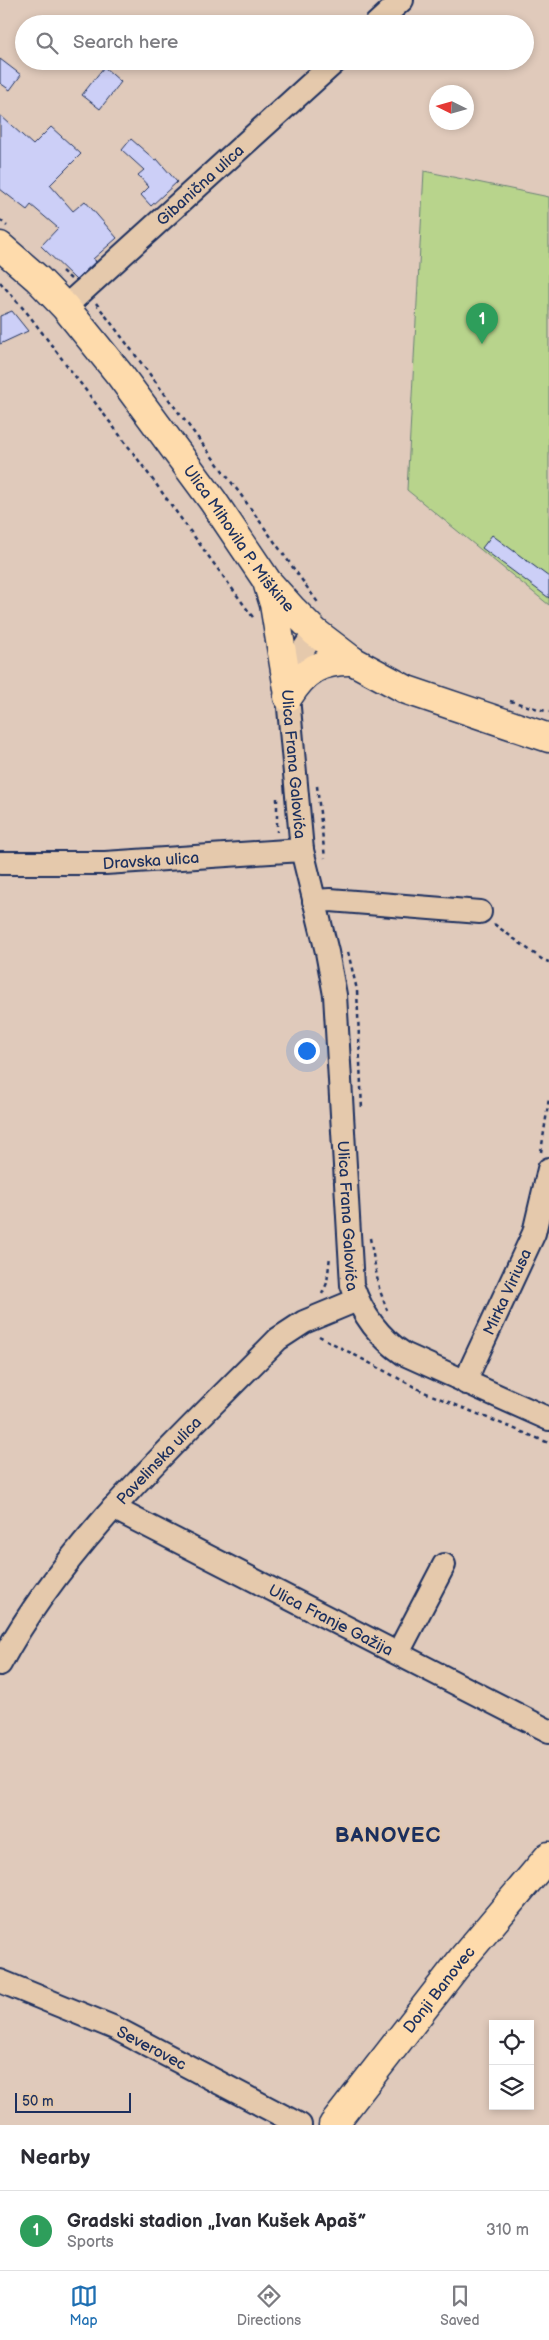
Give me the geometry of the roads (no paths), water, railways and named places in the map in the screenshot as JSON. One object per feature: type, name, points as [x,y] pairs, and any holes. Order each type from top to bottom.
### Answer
[{"type":"main road","name":"Ulica Mihovila P. Miškine","points":[[6,238],[38,279],[74,298],[120,375],[214,501],[267,581],[319,620],[353,661],[407,690],[549,738]]},
{"type":"main road","points":[[267,581],[274,604],[288,693]]},
{"type":"main road","points":[[288,693],[300,680],[318,666],[331,662],[353,661]]},
{"type":"main road","name":"Donji Banovec","points":[[333,2125],[462,1959],[549,1856]]},
{"type":"street","points":[[386,15],[402,0]]},
{"type":"street","name":"Gibanična ulica","points":[[74,298],[326,70]]},
{"type":"street","name":"Ulica Frana Galovića","points":[[319,620],[294,664],[288,693],[302,850],[335,995],[350,1268],[357,1300],[372,1325],[394,1348],[466,1383],[549,1419]]},
{"type":"street","name":"Dravska ulica","points":[[0,863],[105,863],[302,850]]},
{"type":"street","points":[[314,901],[330,900],[480,912]]},
{"type":"street","name":"Mirka Viriusa","points":[[466,1383],[472,1366],[542,1236],[549,1169]]},
{"type":"street","name":"Pavelinska ulica","points":[[0,1664],[56,1578],[113,1508],[278,1339],[304,1322],[357,1300]]},
{"type":"street","name":"Ulica Franje Gažija","points":[[113,1508],[549,1731]]},
{"type":"street","points":[[398,1654],[444,1565]]},
{"type":"street","name":"Severovec","points":[[0,1981],[115,2028],[300,2125]]},
{"type":"place","name":"Gradski stadion „Ivan Kušek Apaš”","points":[[482,344]]},
{"type":"district","name":"BANOVEC","points":[[388,1835]]}]
